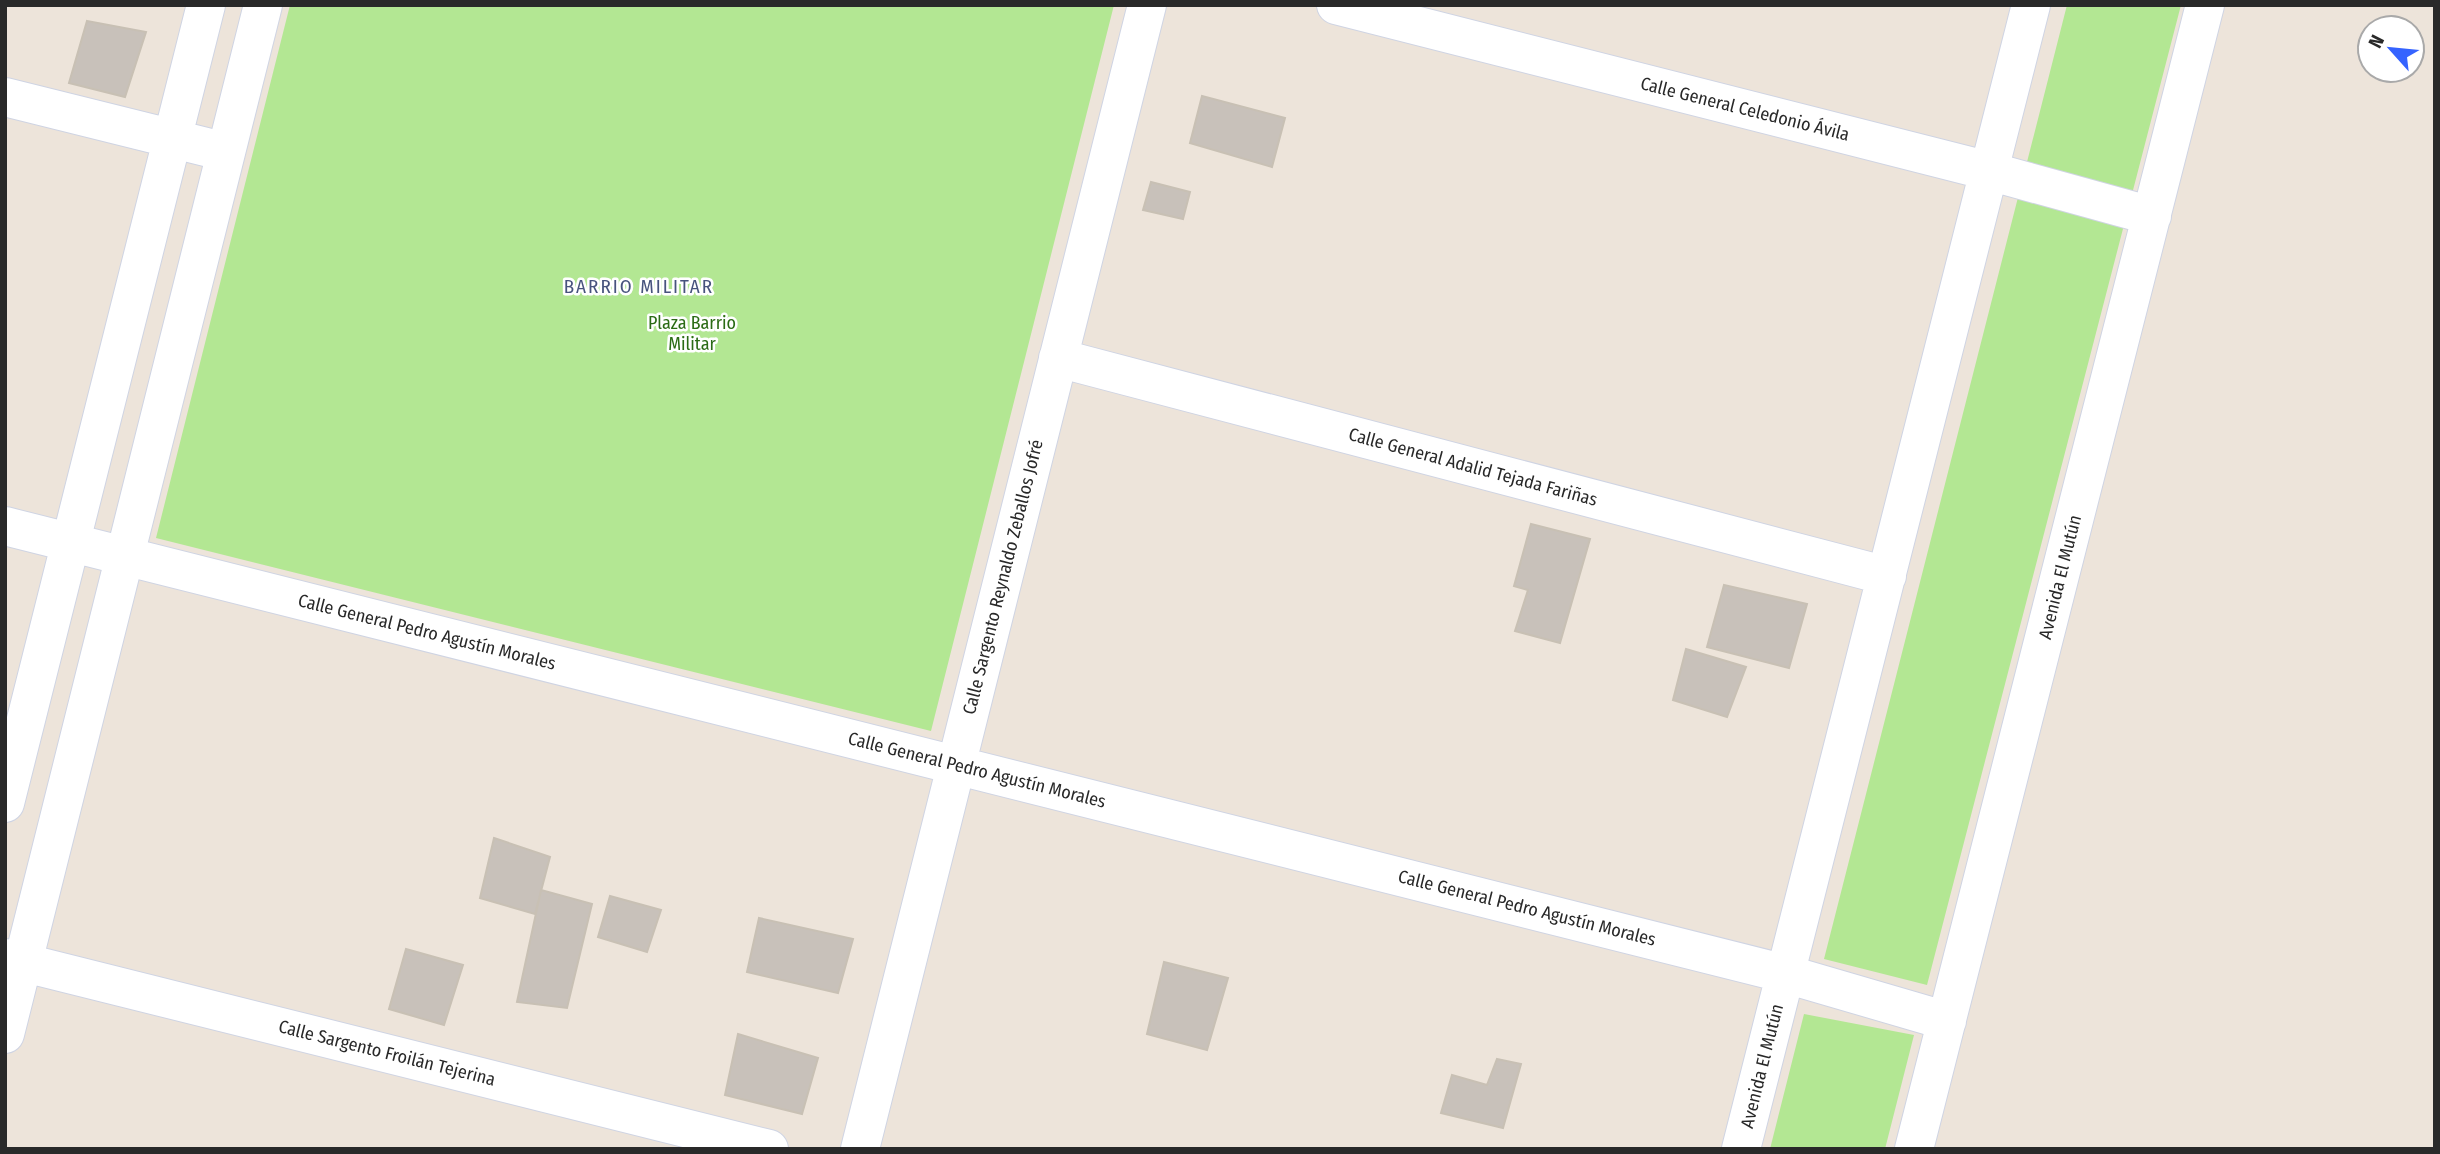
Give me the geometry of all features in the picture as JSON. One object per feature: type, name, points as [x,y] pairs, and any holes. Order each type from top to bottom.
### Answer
[{"type":"street","points":[[5,803],[206,5]]},
{"type":"street","points":[[5,1034],[14,960],[125,556],[263,5]]},
{"type":"street","name":"Calle Sargento Reynaldo Zeballos Jofré","points":[[860,1149],[1147,5]]},
{"type":"street","name":"Calle General Celedonio Ávila","points":[[1336,5],[1989,171],[2152,216]]},
{"type":"street","name":"Avenida El Mutún","points":[[1741,1149],[2031,5]]},
{"type":"street","name":"Avenida El Mutún","points":[[1914,1149],[2206,5]]},
{"type":"street","points":[[5,97],[226,152]]},
{"type":"street","name":"Calle General Adalid Tejada Fariñas","points":[[1058,358],[1887,576]]},
{"type":"street","name":"Calle General Pedro Agustín Morales","points":[[5,526],[1786,974],[1947,1021]]},
{"type":"street","name":"Calle Sargento Froilán Tejerina","points":[[14,960],[769,1149]]},
{"type":"green space","name":"Plaza Barrio Militar","points":[[290,5],[1114,5],[931,731],[156,538]]},
{"type":"green space","points":[[2067,5],[2181,5],[1927,985],[1824,959]]},
{"type":"green space","points":[[1804,1014],[1914,1035],[1885,1149],[1770,1149]]},
{"type":"building","points":[[87,21],[146,32],[125,97],[69,83]]},
{"type":"building","points":[[1202,96],[1285,118],[1272,167],[1190,143]]},
{"type":"building","points":[[1151,182],[1190,192],[1183,219],[1143,210]]},
{"type":"building","points":[[1531,524],[1590,539],[1560,643],[1515,631],[1528,590],[1514,586]]},
{"type":"building","points":[[1724,585],[1807,604],[1789,668],[1707,647]]},
{"type":"building","points":[[1686,649],[1746,667],[1727,717],[1673,700]]},
{"type":"building","points":[[494,838],[550,857],[535,914],[480,898]]},
{"type":"building","points":[[541,890],[592,904],[567,1008],[517,1002]]},
{"type":"building","points":[[610,896],[661,910],[647,952],[598,937]]},
{"type":"building","points":[[759,918],[853,939],[838,993],[747,972]]},
{"type":"building","points":[[406,949],[463,965],[444,1025],[389,1009]]},
{"type":"building","points":[[1164,962],[1228,978],[1207,1050],[1147,1034]]},
{"type":"building","points":[[738,1034],[818,1058],[802,1114],[725,1095]]},
{"type":"building","points":[[1497,1059],[1521,1064],[1503,1128],[1441,1113],[1452,1075],[1487,1085]]},
{"type":"district","name":"BARRIO MILITAR","points":[[639,286]]}]
